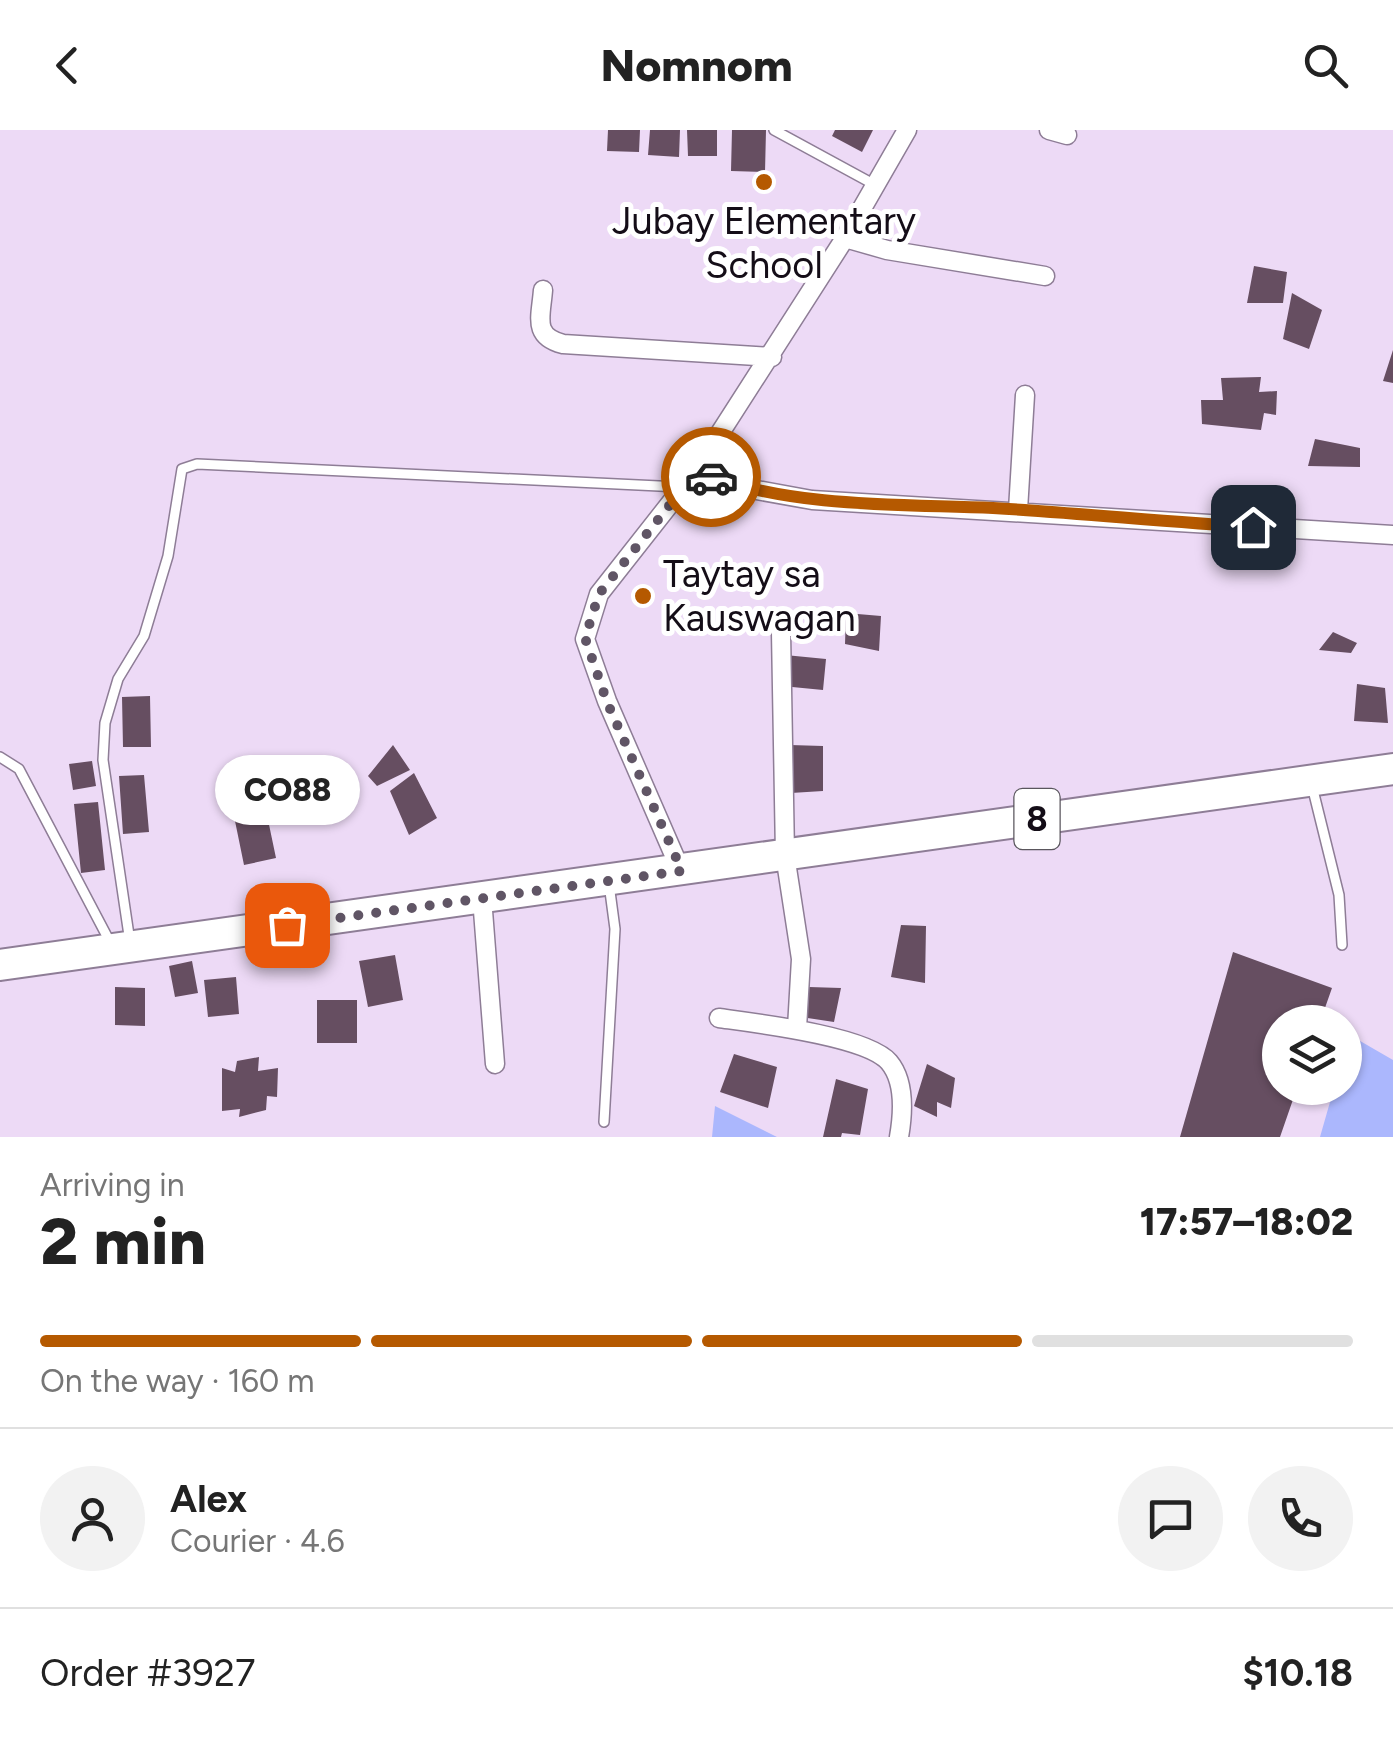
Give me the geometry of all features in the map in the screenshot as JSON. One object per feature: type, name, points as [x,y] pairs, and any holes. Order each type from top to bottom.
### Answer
[{"type":"highway","name":"8","points":[[0,965],[1393,768]]},
{"type":"street","points":[[682,871],[607,702],[585,638],[599,594],[696,472],[845,238],[906,130]]},
{"type":"street","points":[[845,238],[887,250],[1045,276]]},
{"type":"street","points":[[543,290],[540,329],[548,340],[772,356]]},
{"type":"street","points":[[1018,510],[1025,394]]},
{"type":"street","points":[[696,472],[740,487],[812,500],[1393,535]]},
{"type":"street","points":[[781,632],[785,854],[801,959],[797,1028]]},
{"type":"street","points":[[482,898],[495,1064]]},
{"type":"street","points":[[719,1018],[797,1028],[880,1054],[892,1065],[902,1102],[900,1137]]},
{"type":"lane","points":[[774,130],[876,186]]},
{"type":"lane","points":[[122,948],[103,760],[105,723],[118,679],[144,636],[149,620],[168,556],[182,469],[198,464],[683,488]]},
{"type":"lane","points":[[0,757],[20,769],[122,948]]},
{"type":"lane","points":[[1311,780],[1339,895],[1342,944]]},
{"type":"lane","points":[[604,1122],[615,928],[608,881]]},
{"type":"water","points":[[1362,1042],[1393,1060],[1393,1137],[1320,1137],[1329,1105],[1362,1105]]},
{"type":"water","points":[[715,1106],[777,1137],[712,1137]]},
{"type":"building","points":[[608,130],[640,130],[639,152],[607,151]]},
{"type":"building","points":[[650,130],[680,130],[679,157],[648,155]]},
{"type":"building","points":[[687,130],[717,130],[717,156],[688,156]]},
{"type":"building","points":[[732,130],[766,130],[765,172],[731,171]]},
{"type":"building","points":[[835,130],[873,130],[862,152],[832,136]]},
{"type":"building","points":[[1254,266],[1287,272],[1283,303],[1247,303]]},
{"type":"building","points":[[1292,293],[1322,310],[1309,349],[1283,339]]},
{"type":"building","points":[[1393,350],[1393,383],[1383,381]]},
{"type":"building","points":[[1261,377],[1259,392],[1277,391],[1276,415],[1264,413],[1261,430],[1202,424],[1201,400],[1223,400],[1221,378]]},
{"type":"building","points":[[1315,439],[1360,448],[1360,467],[1308,466]]},
{"type":"building","points":[[846,613],[881,616],[879,651],[845,644]]},
{"type":"building","points":[[1333,632],[1357,643],[1351,653],[1319,650]]},
{"type":"building","points":[[785,655],[826,659],[823,690],[782,686]]},
{"type":"building","points":[[1357,684],[1385,688],[1388,723],[1354,721]]},
{"type":"building","points":[[150,696],[151,747],[123,747],[122,697]]},
{"type":"building","points":[[393,745],[410,770],[377,786],[368,776]]},
{"type":"building","points":[[790,745],[823,746],[823,791],[791,793]]},
{"type":"building","points":[[92,761],[96,786],[73,790],[69,764]]},
{"type":"building","points":[[318,764],[319,794],[281,796],[279,766]]},
{"type":"building","points":[[414,773],[437,818],[409,835],[390,791]]},
{"type":"building","points":[[144,775],[149,832],[123,834],[119,776]]},
{"type":"building","points":[[98,802],[105,870],[81,873],[74,804]]},
{"type":"building","points":[[267,815],[276,858],[244,865],[235,821]]},
{"type":"building","points":[[901,925],[926,926],[925,983],[891,977]]},
{"type":"building","points":[[1233,952],[1332,988],[1326,1005],[1262,1005],[1262,1105],[1291,1105],[1280,1137],[1180,1137]]},
{"type":"building","points":[[395,955],[403,1000],[368,1007],[359,961]]},
{"type":"building","points":[[192,961],[198,993],[175,997],[169,966]]},
{"type":"building","points":[[236,977],[239,1014],[208,1017],[204,980]]},
{"type":"building","points":[[115,987],[145,988],[145,1026],[115,1025]]},
{"type":"building","points":[[809,987],[841,988],[834,1022],[801,1017]]},
{"type":"building","points":[[317,1000],[357,1000],[357,1043],[317,1043]]},
{"type":"building","points":[[734,1054],[777,1067],[768,1108],[720,1092]]},
{"type":"building","points":[[259,1057],[258,1071],[278,1068],[277,1097],[267,1096],[266,1110],[239,1117],[240,1109],[222,1111],[222,1068],[235,1072],[237,1061]]},
{"type":"building","points":[[927,1064],[955,1078],[951,1108],[937,1102],[937,1117],[914,1106]]},
{"type":"building","points":[[836,1079],[868,1089],[860,1135],[823,1137]]},
{"type":"way so far","points":[[287,925],[682,871],[607,702],[585,638],[599,594],[696,472],[711,477]]},
{"type":"place","name":"Jubay Elementary School","points":[[764,182]]},
{"type":"place","name":"Taytay sa Kauswagan","points":[[643,596]]},
{"type":"place","name":"CO88","points":[[287,925]]},
{"type":"route","points":[[711,477],[740,487],[812,500],[1253,527]]}]
